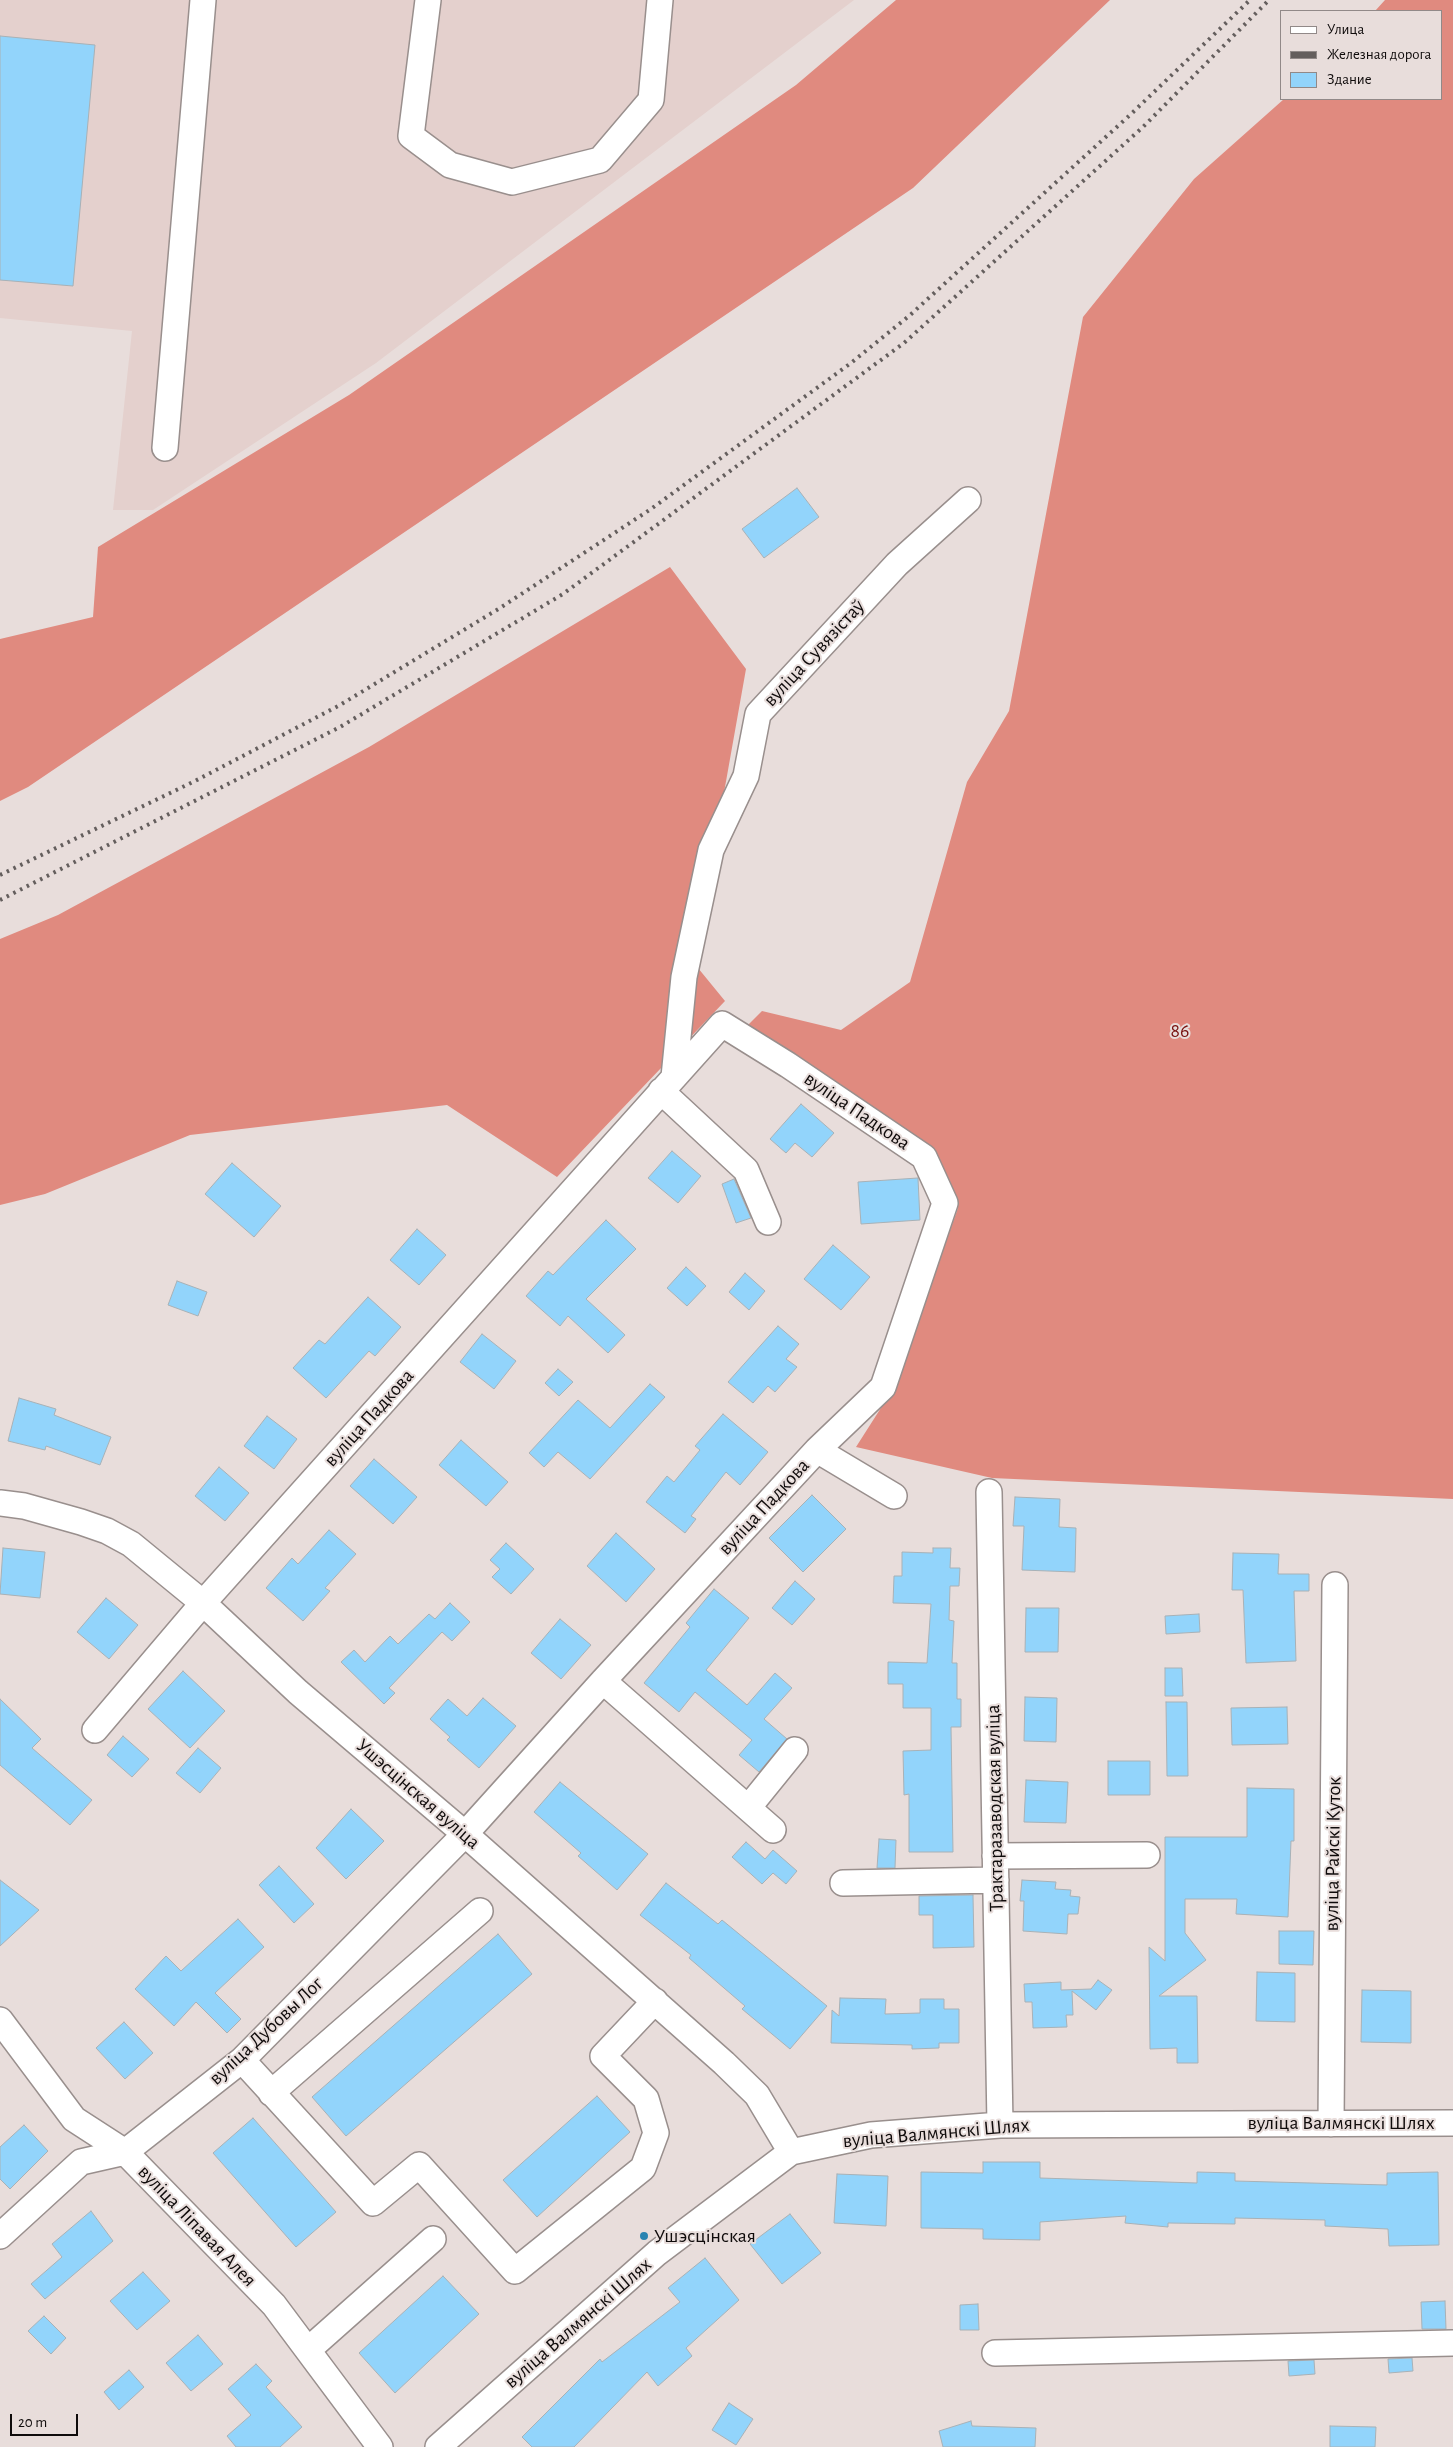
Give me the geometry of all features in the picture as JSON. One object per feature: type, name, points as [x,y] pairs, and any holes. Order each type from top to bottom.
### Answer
[{"type":"street","points":[[165,448],[202,0]]},
{"type":"street","points":[[428,0],[411,136],[450,165],[512,182],[600,160],[651,100],[660,0]]},
{"type":"street","name":"вуліца Сувязістаў","points":[[668,1084],[684,977],[711,850],[746,776],[758,714],[897,564],[968,500]]},
{"type":"street","name":"вуліца Падкова","points":[[95,1730],[204,1603],[722,1024],[788,1065],[924,1157],[945,1203],[883,1387],[816,1450],[465,1834]]},
{"type":"street","points":[[668,1084],[746,1170],[768,1222]]},
{"type":"street","points":[[816,1450],[894,1496]]},
{"type":"street","name":"Трактаразаводская вуліца","points":[[990,1492],[1000,2125]]},
{"type":"street","name":"Ушэсцінская вуліца","points":[[0,1503],[24,1506],[107,1531],[131,1544],[204,1603],[298,1692],[465,1834],[655,2001],[757,2095],[791,2152]]},
{"type":"street","name":"вуліца Райскі Куток","points":[[1331,2124],[1335,1585]]},
{"type":"street","points":[[603,1681],[773,1830]]},
{"type":"street","points":[[748,1808],[795,1750]]},
{"type":"street","name":"вуліца Дубовы Лог","points":[[0,2236],[81,2162],[125,2152],[242,2060],[465,1834]]},
{"type":"street","points":[[843,1883],[1147,1855]]},
{"type":"street","points":[[271,2092],[480,1911]]},
{"type":"street","points":[[242,2060],[373,2203],[419,2165],[515,2271],[643,2168],[656,2134],[646,2099],[603,2056],[655,2001]]},
{"type":"street","name":"вуліца Ліпавая Алея","points":[[0,2020],[74,2119],[125,2152],[274,2305],[380,2447]]},
{"type":"street","name":"вуліца Валмянскі Шлях","points":[[438,2447],[657,2253],[791,2152],[871,2135],[1000,2125],[1453,2123]]},
{"type":"street","points":[[308,2350],[433,2239]]},
{"type":"street","points":[[995,2352],[1453,2343]]},
{"type":"shaded area","points":[[0,0],[854,0],[376,363],[153,510],[113,510],[132,331],[0,318]]},
{"type":"green space","points":[[896,0],[1110,0],[913,188],[28,787],[0,801],[0,639],[93,617],[98,547],[349,395],[796,85]]},
{"type":"green space","name":"86","points":[[1385,0],[1453,0],[1453,1499],[992,1478],[856,1447],[893,1389],[958,1208],[934,1152],[744,1029],[762,1011],[841,1030],[910,982],[967,782],[1009,711],[1083,317],[1194,179],[1283,100],[1443,100],[1443,10],[1376,10]]},
{"type":"green space","points":[[670,567],[746,669],[712,860],[698,968],[725,1001],[557,1177],[447,1105],[190,1135],[45,1194],[0,1205],[0,939],[58,915],[369,747]]},
{"type":"building","points":[[0,36],[95,45],[73,286],[0,280]]},
{"type":"building","points":[[797,488],[819,517],[764,558],[742,529]]},
{"type":"building","points":[[801,1104],[834,1133],[812,1157],[795,1143],[786,1153],[770,1139]]},
{"type":"building","points":[[672,1151],[701,1176],[678,1203],[648,1178]]},
{"type":"building","points":[[232,1163],[281,1206],[254,1237],[205,1194]]},
{"type":"building","points":[[918,1178],[920,1220],[861,1224],[858,1182]]},
{"type":"building","points":[[734,1179],[751,1218],[736,1223],[722,1184]]},
{"type":"building","points":[[606,1220],[636,1249],[586,1299],[625,1335],[608,1353],[568,1316],[560,1326],[526,1296],[548,1271],[553,1275]]},
{"type":"building","points":[[417,1229],[446,1255],[419,1285],[390,1260]]},
{"type":"building","points":[[833,1245],[870,1277],[841,1310],[804,1279]]},
{"type":"building","points":[[686,1267],[706,1286],[687,1306],[667,1288]]},
{"type":"building","points":[[745,1273],[765,1291],[749,1310],[729,1292]]},
{"type":"building","points":[[177,1281],[207,1292],[198,1316],[168,1305]]},
{"type":"building","points":[[368,1297],[401,1327],[375,1356],[369,1351],[326,1398],[293,1368],[319,1340],[325,1344]]},
{"type":"building","points":[[778,1326],[799,1344],[786,1359],[797,1367],[775,1392],[768,1386],[753,1403],[728,1382]]},
{"type":"building","points":[[482,1334],[516,1361],[494,1389],[460,1362]]},
{"type":"building","points":[[558,1369],[573,1382],[559,1396],[545,1383]]},
{"type":"building","points":[[650,1384],[665,1397],[590,1479],[558,1452],[544,1467],[529,1453],[578,1400],[610,1428]]},
{"type":"building","points":[[19,1398],[56,1409],[54,1415],[111,1437],[100,1465],[46,1446],[45,1450],[8,1441]]},
{"type":"building","points":[[723,1414],[768,1452],[740,1485],[726,1472],[691,1516],[696,1519],[685,1533],[646,1502],[667,1476],[674,1482],[700,1450],[695,1446]]},
{"type":"building","points":[[267,1416],[297,1439],[274,1469],[244,1446]]},
{"type":"building","points":[[461,1440],[508,1482],[486,1506],[439,1465]]},
{"type":"building","points":[[374,1459],[417,1497],[393,1524],[350,1486]]},
{"type":"building","points":[[219,1467],[249,1493],[225,1521],[195,1496]]},
{"type":"building","points":[[812,1495],[846,1529],[803,1572],[769,1538]]},
{"type":"building","points":[[1015,1497],[1060,1499],[1059,1527],[1076,1528],[1075,1572],[1022,1570],[1024,1526],[1013,1526]]},
{"type":"building","points":[[329,1530],[356,1554],[325,1588],[330,1591],[303,1621],[266,1588],[292,1558],[298,1564]]},
{"type":"building","points":[[616,1533],[655,1569],[626,1602],[587,1566]]},
{"type":"building","points":[[506,1543],[534,1569],[511,1594],[492,1577],[500,1569],[490,1560]]},
{"type":"building","points":[[3,1548],[45,1552],[40,1598],[0,1594]]},
{"type":"building","points":[[933,1548],[951,1548],[950,1568],[960,1568],[959,1586],[950,1586],[949,1620],[954,1621],[952,1663],[957,1663],[957,1699],[961,1699],[961,1727],[951,1727],[953,1852],[909,1852],[909,1794],[904,1795],[903,1751],[931,1750],[931,1708],[903,1708],[903,1684],[888,1684],[888,1662],[927,1663],[931,1604],[893,1603],[894,1576],[902,1576],[902,1552],[933,1553]]},
{"type":"building","points":[[1233,1553],[1279,1554],[1278,1574],[1309,1574],[1309,1591],[1294,1591],[1296,1661],[1246,1663],[1243,1590],[1232,1590]]},
{"type":"building","points":[[795,1581],[815,1599],[792,1625],[772,1608]]},
{"type":"building","points":[[714,1589],[749,1618],[706,1670],[747,1705],[775,1673],[792,1688],[764,1719],[787,1739],[759,1772],[739,1755],[752,1740],[695,1692],[679,1712],[644,1683],[690,1627],[686,1623]]},
{"type":"building","points":[[106,1598],[138,1625],[109,1659],[77,1632]]},
{"type":"building","points":[[450,1603],[470,1622],[452,1641],[442,1632],[389,1688],[395,1693],[384,1704],[341,1662],[354,1650],[365,1662],[390,1636],[398,1644],[429,1614],[435,1619]]},
{"type":"building","points":[[1026,1608],[1059,1608],[1058,1652],[1025,1652]]},
{"type":"building","points":[[1199,1614],[1200,1632],[1166,1634],[1165,1616]]},
{"type":"building","points":[[560,1619],[591,1645],[561,1679],[531,1653]]},
{"type":"building","points":[[1165,1668],[1182,1668],[1183,1696],[1165,1696]]},
{"type":"building","points":[[183,1671],[225,1711],[190,1748],[148,1709]]},
{"type":"building","points":[[1025,1697],[1057,1698],[1056,1742],[1024,1741]]},
{"type":"building","points":[[483,1698],[516,1726],[479,1768],[447,1740],[450,1737],[430,1719],[448,1699],[467,1716]]},
{"type":"building","points":[[0,1699],[41,1739],[32,1748],[92,1800],[70,1825],[0,1765]]},
{"type":"building","points":[[1166,1702],[1187,1702],[1188,1776],[1167,1776]]},
{"type":"building","points":[[1287,1707],[1288,1744],[1232,1745],[1231,1708]]},
{"type":"building","points":[[123,1736],[149,1759],[132,1777],[107,1755]]},
{"type":"building","points":[[198,1748],[221,1768],[200,1793],[176,1773]]},
{"type":"building","points":[[1108,1761],[1150,1761],[1150,1795],[1108,1795]]},
{"type":"building","points":[[1026,1780],[1068,1782],[1066,1823],[1024,1822]]},
{"type":"building","points":[[560,1782],[648,1854],[617,1890],[578,1856],[581,1853],[534,1812]]},
{"type":"building","points":[[1247,1788],[1294,1789],[1294,1841],[1291,1841],[1288,1917],[1236,1914],[1237,1899],[1185,1899],[1185,1933],[1206,1960],[1159,1996],[1197,1996],[1198,2063],[1177,2063],[1177,2048],[1150,2049],[1149,1947],[1165,1961],[1165,1837],[1247,1837]]},
{"type":"building","points":[[351,1809],[384,1841],[346,1879],[316,1848]]},
{"type":"building","points":[[879,1839],[896,1840],[895,1868],[877,1868]]},
{"type":"building","points":[[746,1842],[765,1859],[773,1850],[797,1871],[786,1884],[773,1873],[762,1884],[732,1857]]},
{"type":"building","points":[[279,1866],[314,1904],[294,1923],[259,1885]]},
{"type":"building","points":[[0,1880],[39,1910],[0,1946]]},
{"type":"building","points":[[1022,1880],[1056,1882],[1055,1889],[1071,1890],[1070,1896],[1080,1897],[1078,1914],[1068,1914],[1067,1934],[1023,1931],[1024,1901],[1020,1901]]},
{"type":"building","points":[[666,1883],[718,1924],[722,1920],[827,2006],[790,2049],[742,2009],[745,2006],[689,1958],[691,1955],[640,1915]]},
{"type":"building","points":[[973,1895],[974,1947],[933,1948],[933,1915],[919,1915],[919,1896]]},
{"type":"building","points":[[238,1919],[264,1947],[215,1993],[241,2019],[227,2033],[196,2002],[174,2026],[135,1989],[166,1956],[181,1971]]},
{"type":"building","points":[[1279,1931],[1314,1931],[1313,1965],[1279,1964]]},
{"type":"building","points":[[498,1934],[532,1974],[346,2136],[312,2097]]},
{"type":"building","points":[[1257,1972],[1295,1973],[1295,2022],[1256,2021]]},
{"type":"building","points":[[1098,1980],[1112,1990],[1096,2010],[1072,1991],[1073,2015],[1066,2015],[1067,2027],[1033,2028],[1032,2002],[1025,2002],[1024,1984],[1061,1982],[1061,1990],[1091,1989]]},
{"type":"building","points":[[1362,1990],[1411,1991],[1411,2043],[1361,2042]]},
{"type":"building","points":[[840,1998],[886,1999],[885,2014],[920,2013],[920,1999],[944,1999],[944,2009],[959,2009],[959,2043],[939,2043],[939,2048],[912,2049],[912,2045],[831,2043],[832,2010],[839,2016]]},
{"type":"building","points":[[124,2022],[153,2053],[125,2079],[96,2048]]},
{"type":"building","points":[[597,2096],[630,2132],[537,2217],[503,2180]]},
{"type":"building","points":[[253,2118],[336,2212],[296,2247],[213,2153]]},
{"type":"building","points":[[24,2125],[48,2151],[10,2189],[0,2179],[0,2147]]},
{"type":"building","points":[[983,2162],[1040,2162],[1040,2178],[1197,2183],[1197,2172],[1235,2173],[1235,2181],[1387,2185],[1387,2173],[1438,2172],[1439,2245],[1389,2246],[1388,2229],[1325,2226],[1325,2220],[1235,2218],[1235,2224],[1168,2223],[1168,2227],[1125,2223],[1126,2216],[1040,2222],[1040,2240],[983,2239],[983,2229],[921,2228],[921,2172],[983,2173]]},
{"type":"building","points":[[837,2174],[888,2176],[886,2226],[834,2223]]},
{"type":"building","points":[[91,2211],[113,2241],[45,2299],[31,2284],[62,2257],[52,2244]]},
{"type":"building","points":[[790,2214],[821,2253],[782,2284],[750,2244]]},
{"type":"building","points":[[705,2258],[739,2300],[686,2348],[692,2356],[658,2386],[647,2372],[574,2447],[532,2447],[522,2437],[600,2359],[602,2362],[680,2302],[668,2288]]},
{"type":"building","points":[[143,2272],[170,2301],[137,2330],[110,2301]]},
{"type":"building","points":[[443,2276],[479,2314],[395,2393],[359,2353]]},
{"type":"building","points":[[1445,2301],[1446,2329],[1422,2329],[1421,2302]]},
{"type":"building","points":[[978,2304],[979,2330],[960,2330],[960,2305]]},
{"type":"building","points":[[44,2316],[66,2338],[51,2354],[28,2331]]},
{"type":"building","points":[[198,2335],[223,2364],[191,2391],[166,2363]]},
{"type":"building","points":[[1412,2358],[1413,2371],[1389,2373],[1388,2359]]},
{"type":"building","points":[[1314,2360],[1315,2374],[1289,2376],[1288,2361]]},
{"type":"building","points":[[256,2364],[272,2381],[266,2387],[302,2427],[280,2447],[236,2447],[227,2436],[251,2415],[228,2389]]},
{"type":"building","points":[[129,2370],[144,2387],[119,2410],[104,2392]]},
{"type":"building","points":[[729,2403],[753,2419],[736,2445],[712,2430]]},
{"type":"building","points":[[971,2421],[972,2426],[1036,2428],[1035,2447],[943,2447],[939,2431]]},
{"type":"building","points":[[1330,2426],[1376,2427],[1375,2447],[1330,2447]]},
{"type":"railway","points":[[0,875],[195,781],[340,705],[500,608],[651,509],[851,363],[909,316],[1130,115],[1250,0]]},
{"type":"railway","points":[[0,900],[340,727],[563,594],[904,343],[1143,127],[1269,0]]},
{"type":"place","name":"Ушэсцінская","points":[[644,2236]]}]
